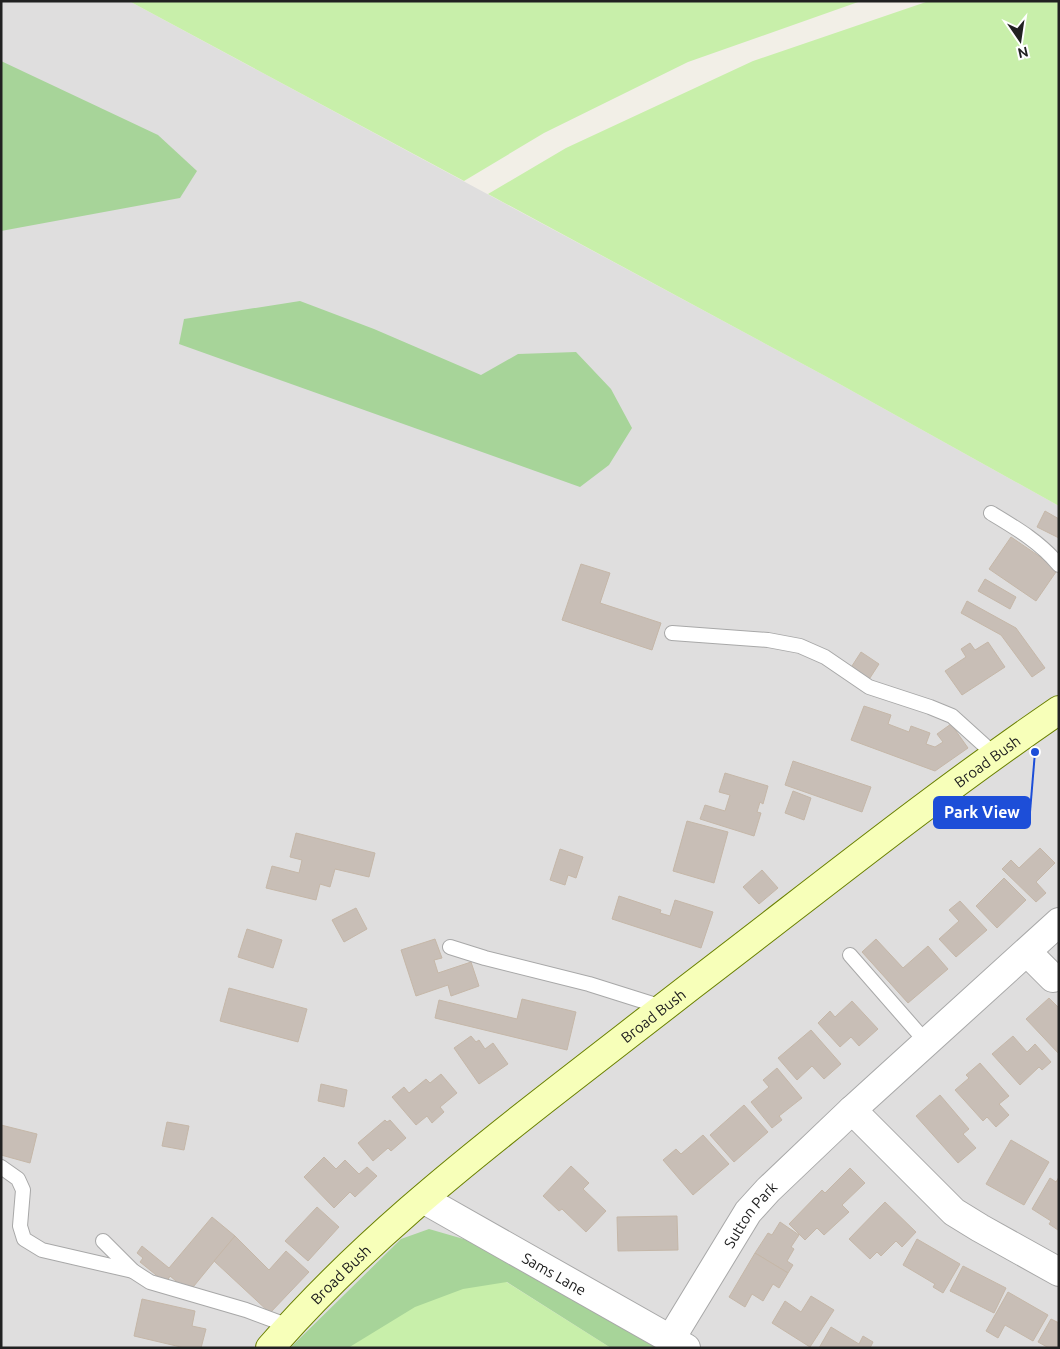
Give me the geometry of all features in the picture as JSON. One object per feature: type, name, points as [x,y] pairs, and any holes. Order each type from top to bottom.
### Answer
[{"type":"main road","name":"Broad Bush","points":[[270,1348],[317,1296],[368,1246],[467,1161],[662,1007],[994,754],[1059,710]]},
{"type":"street","name":"Sutton Park","points":[[678,1344],[748,1212],[768,1190],[852,1110],[1059,922]]},
{"type":"street","points":[[1027,952],[1053,978]]},
{"type":"street","points":[[852,1110],[954,1212],[1059,1272]]},
{"type":"street","name":"Sams Lane","points":[[423,1199],[678,1344]]},
{"type":"lane","points":[[991,513],[1036,542],[1059,565]]},
{"type":"lane","points":[[672,633],[768,640],[800,646],[826,657],[869,688],[952,716],[994,754]]},
{"type":"lane","points":[[450,946],[485,958],[589,984],[662,1007]]},
{"type":"lane","points":[[850,955],[927,1043]]},
{"type":"lane","points":[[1,1167],[18,1179],[23,1190],[20,1226],[24,1239],[42,1250],[133,1271]]},
{"type":"lane","points":[[103,1241],[133,1271],[150,1282],[246,1310],[289,1326]]},
{"type":"shaded area","points":[[1,1],[129,1],[827,377],[1059,506],[1059,1348],[611,1348],[435,1237],[312,1348],[1,1348]]},
{"type":"green space","points":[[129,1],[861,1],[688,62],[544,133],[464,181]]},
{"type":"green space","points":[[1059,1],[1059,506],[827,377],[488,194],[566,148],[753,61],[926,2]]},
{"type":"green space","points":[[1,61],[158,135],[197,171],[180,198],[1,231]]},
{"type":"green space","points":[[300,301],[374,329],[481,375],[518,354],[576,352],[611,389],[632,428],[609,465],[580,487],[179,344],[184,319]]},
{"type":"green space","points":[[429,1229],[467,1240],[657,1348],[611,1348],[507,1282],[463,1289],[415,1307],[348,1348],[290,1348],[401,1239]]},
{"type":"green space","points":[[435,1237],[611,1348],[312,1348]]},
{"type":"building","points":[[1045,511],[1059,519],[1059,538],[1037,527]]},
{"type":"building","points":[[1011,537],[1058,569],[1036,601],[989,569]]},
{"type":"building","points":[[581,564],[610,573],[600,603],[661,623],[652,650],[562,620]]},
{"type":"building","points":[[985,579],[1016,597],[1010,609],[978,591]]},
{"type":"building","points":[[967,601],[1016,628],[1045,668],[1032,677],[1001,635],[961,613]]},
{"type":"building","points":[[988,642],[1005,667],[962,695],[945,671],[966,657],[961,649],[970,643],[975,650]]},
{"type":"building","points":[[861,652],[879,664],[868,681],[850,669]]},
{"type":"building","points":[[864,706],[891,715],[888,724],[909,732],[911,726],[930,733],[926,744],[935,747],[943,742],[937,734],[951,724],[968,748],[935,771],[851,740]]},
{"type":"building","points":[[793,761],[871,787],[862,812],[785,785]]},
{"type":"building","points":[[725,773],[768,786],[763,804],[760,802],[757,812],[761,813],[754,836],[700,819],[705,805],[725,811],[730,795],[719,792]]},
{"type":"building","points":[[793,791],[811,798],[804,820],[785,813]]},
{"type":"building","points":[[687,821],[728,832],[714,883],[673,871]]},
{"type":"building","points":[[296,833],[375,853],[369,877],[335,869],[330,887],[320,884],[316,900],[266,888],[272,866],[299,873],[302,860],[290,857]]},
{"type":"building","points":[[1040,848],[1055,863],[1036,882],[1046,893],[1036,902],[1002,869],[1011,860],[1019,868]]},
{"type":"building","points":[[560,849],[583,857],[576,878],[568,875],[565,885],[550,880]]},
{"type":"building","points":[[762,870],[778,888],[759,904],[743,887]]},
{"type":"building","points":[[1004,878],[1026,900],[997,928],[976,906]]},
{"type":"building","points":[[619,896],[661,910],[660,913],[670,916],[675,900],[713,912],[701,948],[612,919]]},
{"type":"building","points":[[960,901],[987,930],[956,957],[939,939],[959,921],[949,910]]},
{"type":"building","points":[[356,908],[367,929],[344,942],[332,920]]},
{"type":"building","points":[[247,929],[282,940],[273,968],[238,957]]},
{"type":"building","points":[[435,939],[442,958],[434,960],[438,973],[471,962],[479,986],[451,996],[448,985],[416,996],[401,950]]},
{"type":"building","points":[[876,939],[903,968],[928,946],[948,969],[908,1003],[862,952]]},
{"type":"building","points":[[229,988],[307,1009],[298,1042],[220,1021]]},
{"type":"building","points":[[1049,998],[1059,1008],[1059,1054],[1026,1019]]},
{"type":"building","points":[[522,999],[576,1012],[567,1050],[435,1018],[439,1000],[517,1019]]},
{"type":"building","points":[[852,1001],[878,1029],[859,1046],[851,1037],[840,1047],[818,1023],[830,1011],[835,1017]]},
{"type":"building","points":[[811,1030],[841,1064],[824,1079],[812,1066],[797,1080],[778,1058]]},
{"type":"building","points":[[471,1036],[476,1042],[479,1040],[485,1049],[493,1043],[508,1064],[479,1084],[454,1048]]},
{"type":"building","points":[[1013,1036],[1027,1052],[1035,1044],[1051,1062],[1042,1070],[1039,1067],[1020,1085],[992,1054]]},
{"type":"building","points":[[980,1063],[1009,1096],[999,1104],[1009,1115],[996,1127],[987,1117],[983,1121],[955,1090],[969,1078],[966,1075]]},
{"type":"building","points":[[777,1068],[802,1098],[779,1116],[782,1120],[772,1128],[751,1102],[769,1087],[763,1080]]},
{"type":"building","points":[[441,1074],[457,1093],[440,1107],[444,1112],[432,1123],[427,1116],[416,1125],[392,1097],[404,1087],[409,1093],[426,1079],[430,1083]]},
{"type":"building","points":[[321,1084],[347,1090],[344,1107],[318,1101]]},
{"type":"building","points":[[940,1095],[969,1129],[963,1134],[976,1148],[958,1163],[916,1116]]},
{"type":"building","points":[[744,1105],[768,1132],[734,1162],[710,1135]]},
{"type":"building","points":[[385,1120],[387,1122],[390,1120],[406,1138],[391,1151],[388,1148],[373,1161],[358,1143]]},
{"type":"building","points":[[167,1122],[189,1126],[184,1150],[162,1146]]},
{"type":"building","points":[[1,1125],[37,1134],[30,1163],[1,1155]]},
{"type":"building","points":[[703,1135],[729,1164],[693,1195],[663,1160],[676,1149],[681,1154]]},
{"type":"building","points":[[1011,1140],[1049,1162],[1024,1205],[986,1184]]},
{"type":"building","points":[[324,1157],[336,1169],[345,1160],[359,1174],[367,1167],[377,1176],[355,1197],[350,1192],[334,1208],[304,1177]]},
{"type":"building","points":[[571,1166],[589,1183],[583,1189],[606,1211],[586,1232],[562,1209],[559,1211],[543,1196]]},
{"type":"building","points":[[850,1168],[865,1183],[842,1205],[849,1212],[824,1235],[817,1228],[805,1240],[789,1224],[822,1190],[825,1193]]},
{"type":"building","points":[[1059,1177],[1058,1230],[1049,1224],[1051,1221],[1032,1209],[1050,1178],[1056,1182]]},
{"type":"building","points":[[885,1202],[916,1232],[902,1247],[896,1241],[881,1256],[877,1252],[870,1259],[849,1239]]},
{"type":"building","points":[[317,1207],[339,1227],[308,1261],[285,1241]]},
{"type":"building","points":[[677,1216],[678,1250],[618,1251],[617,1217]]},
{"type":"building","points":[[212,1217],[235,1236],[189,1292],[170,1276],[166,1283],[140,1262],[143,1258],[137,1253],[142,1246],[169,1268]]},
{"type":"building","points":[[780,1222],[799,1235],[791,1247],[794,1249],[787,1261],[793,1265],[788,1273],[755,1253],[768,1233],[772,1235]]},
{"type":"building","points":[[235,1236],[269,1270],[286,1251],[309,1272],[270,1313],[214,1261]]},
{"type":"building","points":[[917,1239],[960,1264],[943,1293],[933,1287],[935,1284],[903,1265]]},
{"type":"building","points":[[755,1253],[788,1273],[779,1288],[773,1284],[763,1301],[752,1294],[745,1307],[729,1297]]},
{"type":"building","points":[[963,1266],[1006,1288],[994,1313],[950,1291]]},
{"type":"building","points":[[1008,1292],[1048,1315],[1033,1341],[1005,1325],[998,1338],[986,1331]]},
{"type":"building","points":[[811,1296],[834,1310],[810,1347],[772,1323],[785,1301],[801,1312]]},
{"type":"building","points":[[142,1299],[195,1311],[192,1326],[206,1329],[201,1348],[185,1348],[134,1336]]},
{"type":"building","points":[[1051,1319],[1059,1323],[1059,1348],[1049,1348],[1038,1342]]},
{"type":"building","points":[[831,1327],[859,1344],[863,1336],[873,1342],[870,1348],[819,1348]]},
{"type":"place","name":"Park View","points":[[1035,752]]}]
